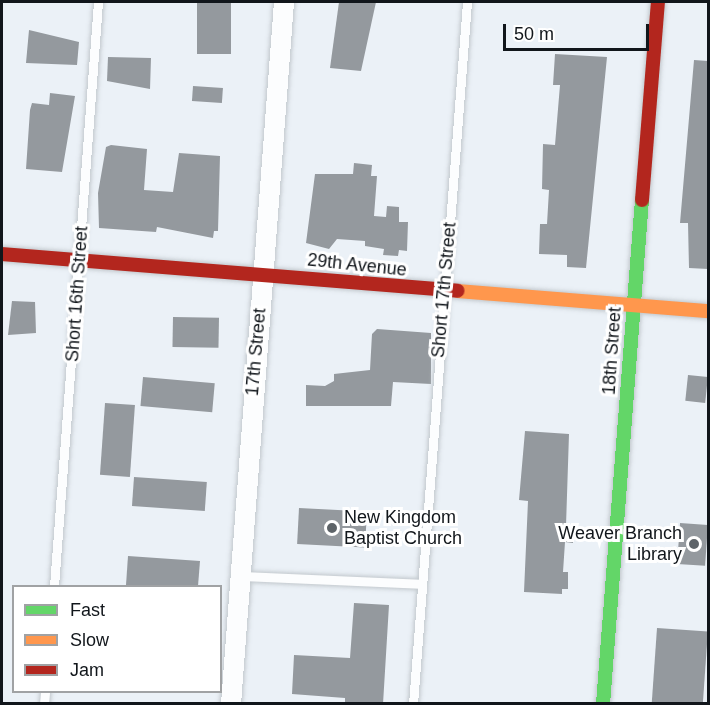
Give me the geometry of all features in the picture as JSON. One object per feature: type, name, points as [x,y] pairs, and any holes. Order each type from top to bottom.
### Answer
[{"type":"street","name":"17th Street","points":[[231,704],[284,2]]},
{"type":"street","name":"18th Street","points":[[603,704],[658,2]]},
{"type":"street","name":"29th Avenue","points":[[2,254],[263,273],[444,292],[634,303],[708,311]]},
{"type":"lane","name":"Short 16th Street","points":[[54,585],[98,2]]},
{"type":"lane","name":"Short 17th Street","points":[[413,704],[467,2]]},
{"type":"lane","points":[[240,576],[421,581]]},
{"type":"building","points":[[197,2],[231,2],[231,54],[197,54]]},
{"type":"building","points":[[339,2],[376,2],[361,71],[330,68]]},
{"type":"building","points":[[29,30],[79,42],[77,65],[26,63]]},
{"type":"building","points":[[555,54],[607,57],[586,268],[567,267],[567,255],[539,254],[540,224],[547,224],[549,190],[542,189],[543,144],[555,145],[560,85],[553,85]]},
{"type":"building","points":[[108,57],[151,58],[150,89],[107,81]]},
{"type":"building","points":[[694,60],[708,61],[708,269],[689,268],[688,223],[680,223]]},
{"type":"building","points":[[193,86],[223,88],[222,103],[192,101]]},
{"type":"building","points":[[50,93],[75,96],[62,172],[26,169],[32,103],[49,105]]},
{"type":"building","points":[[111,145],[147,149],[144,190],[173,192],[179,153],[220,156],[218,231],[214,231],[213,238],[157,227],[156,232],[99,228],[98,193],[106,147]]},
{"type":"building","points":[[354,163],[372,165],[371,176],[377,176],[374,216],[386,217],[387,206],[399,207],[399,222],[408,222],[407,251],[399,250],[398,256],[383,255],[384,249],[365,246],[365,241],[337,239],[329,249],[306,243],[315,174],[353,174]]},
{"type":"building","points":[[12,301],[35,302],[36,333],[8,335]]},
{"type":"building","points":[[173,317],[219,318],[218,348],[172,347]]},
{"type":"building","points":[[377,329],[431,333],[431,384],[393,382],[391,406],[306,406],[306,385],[325,386],[334,381],[334,374],[370,370],[372,334]]},
{"type":"building","points":[[688,375],[708,377],[705,403],[685,401]]},
{"type":"building","points":[[143,377],[215,383],[212,412],[140,406]]},
{"type":"building","points":[[105,403],[135,405],[130,477],[100,475]]},
{"type":"building","points":[[525,431],[569,434],[566,526],[574,526],[573,543],[565,542],[563,572],[568,572],[568,589],[562,589],[562,594],[524,592],[528,501],[519,500]]},
{"type":"building","points":[[134,477],[207,482],[205,511],[132,506]]},
{"type":"building","name":"New Kingdom Baptist Church","points":[[299,508],[367,512],[365,548],[297,544]]},
{"type":"building","name":"Weaver Branch Library","points":[[680,523],[708,525],[705,566],[677,564]]},
{"type":"building","points":[[128,556],[200,561],[198,585],[126,585]]},
{"type":"building","points":[[354,603],[389,605],[383,704],[345,704],[345,698],[292,694],[294,655],[350,658]]},
{"type":"building","points":[[657,628],[708,632],[703,704],[652,704]]},
{"type":"traffic: fast","points":[[603,704],[642,200]]},
{"type":"traffic: slow","points":[[458,291],[708,311]]},
{"type":"traffic: jam","points":[[642,200],[658,2]]},
{"type":"traffic: jam","points":[[2,254],[458,291]]},
{"type":"place","name":"New Kingdom Baptist Church","points":[[332,528]]},
{"type":"place","name":"Weaver Branch Library","points":[[694,544]]}]
